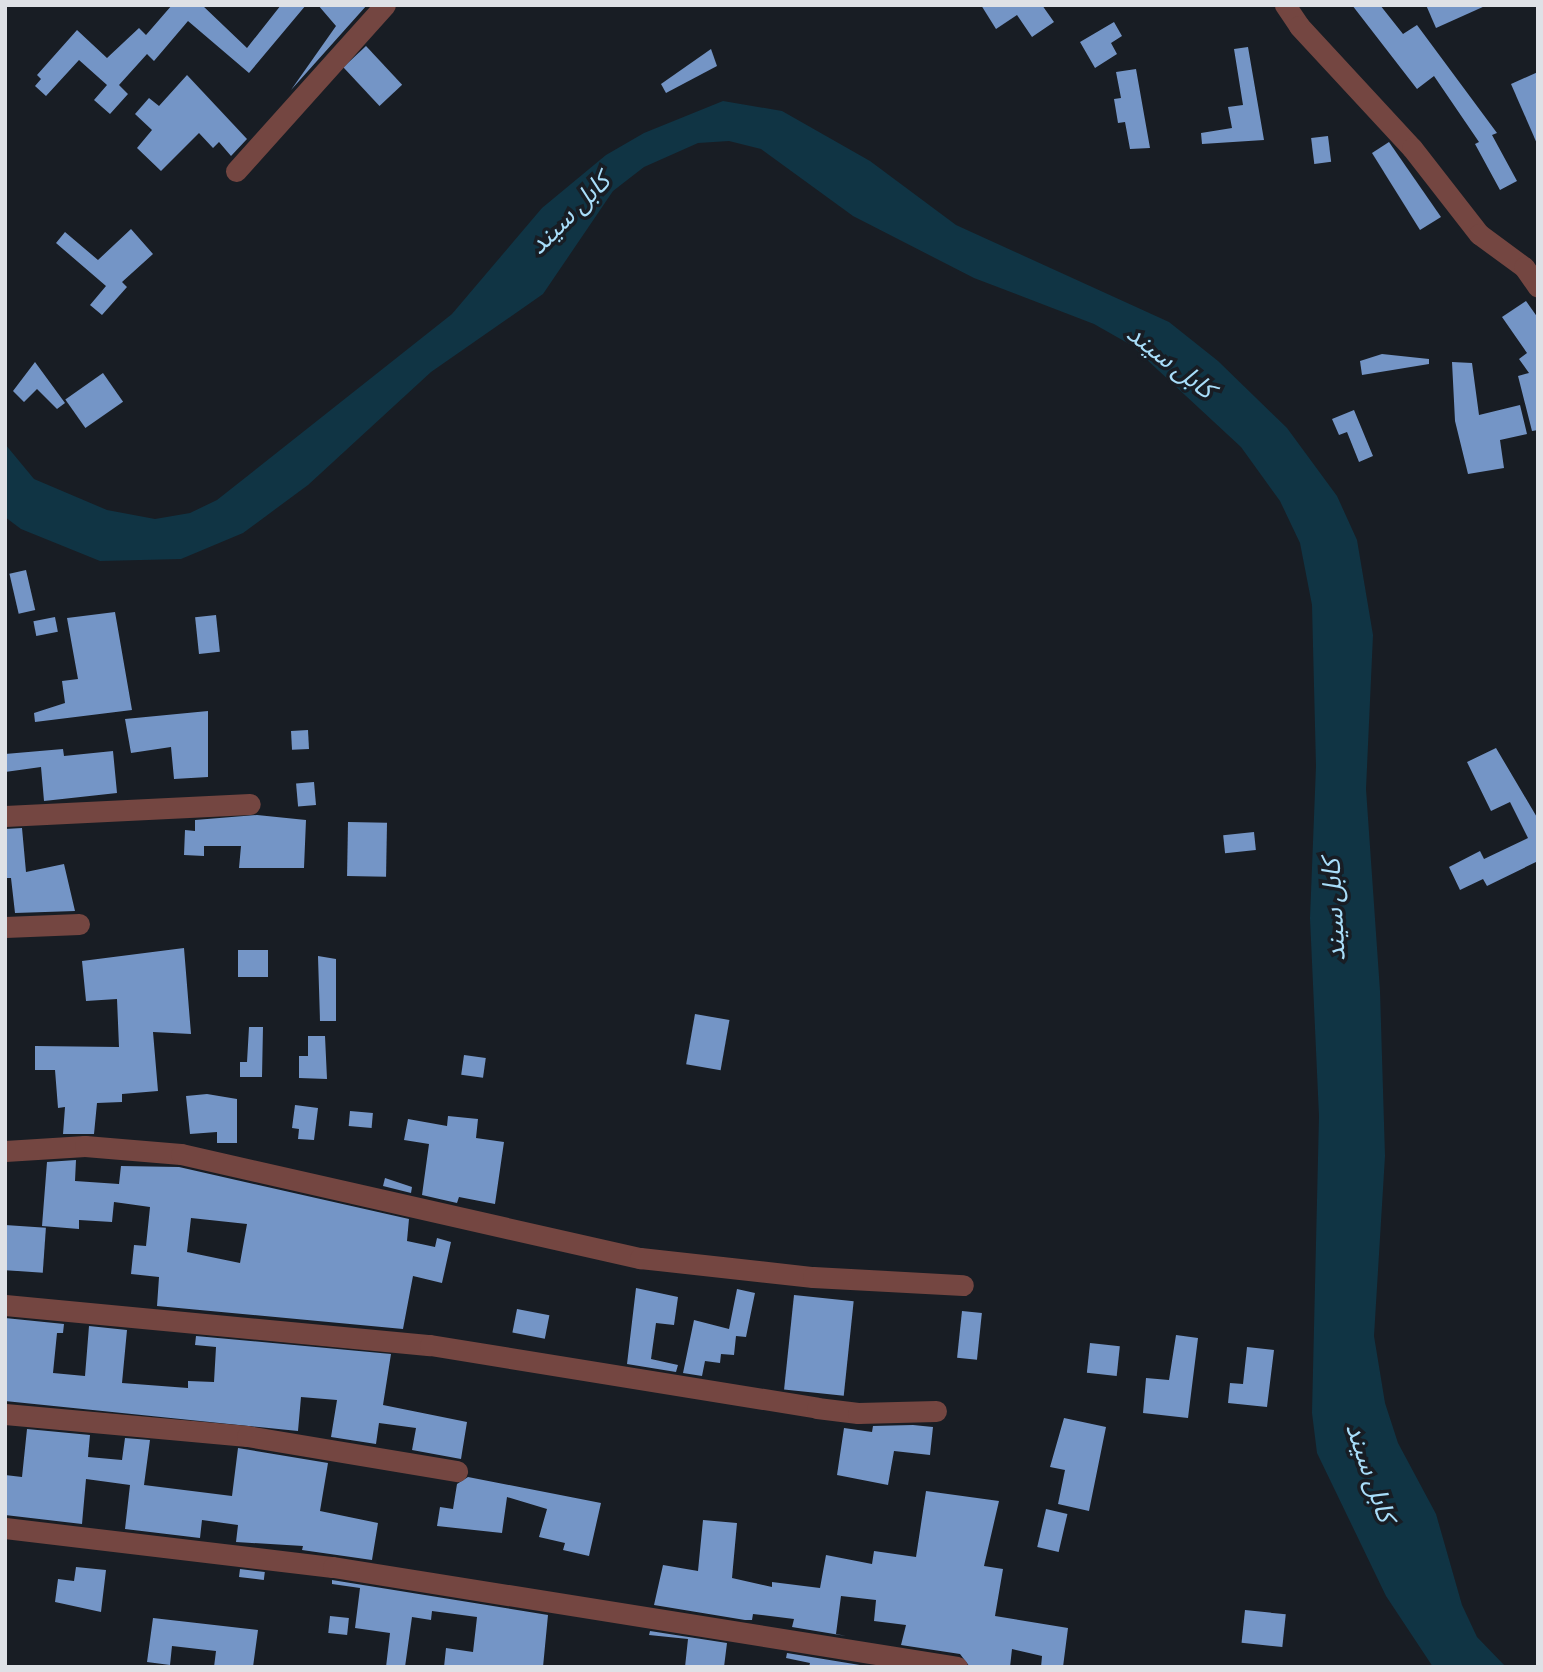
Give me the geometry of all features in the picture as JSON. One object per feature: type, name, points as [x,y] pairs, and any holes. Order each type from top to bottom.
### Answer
[{"type":"street","points":[[236,171],[385,5]]},
{"type":"street","points":[[1285,5],[1299,26],[1412,148],[1479,234],[1524,267],[1538,287]]},
{"type":"street","points":[[5,816],[250,804]]},
{"type":"street","points":[[5,927],[79,925]]},
{"type":"street","points":[[5,1151],[85,1146],[181,1154],[640,1258],[813,1278],[963,1285]]},
{"type":"street","points":[[5,1306],[430,1345],[859,1413],[936,1410]]},
{"type":"street","points":[[5,1414],[247,1436],[457,1471]]},
{"type":"street","points":[[5,1528],[333,1567],[957,1667]]},
{"type":"water","name":"کابل سيند","points":[[723,101],[782,111],[870,161],[956,225],[1169,322],[1218,361],[1287,428],[1337,496],[1357,540],[1373,635],[1366,789],[1380,991],[1385,1156],[1374,1336],[1385,1403],[1398,1443],[1436,1514],[1462,1605],[1477,1637],[1506,1667],[1433,1667],[1386,1596],[1317,1453],[1312,1413],[1319,1116],[1310,918],[1316,766],[1312,605],[1300,543],[1280,501],[1241,447],[1131,345],[1094,324],[974,278],[853,216],[761,149],[729,141],[698,143],[644,167],[613,191],[543,294],[431,372],[308,485],[243,533],[181,559],[100,561],[21,529],[5,517],[5,444],[34,479],[107,510],[155,519],[190,513],[217,500],[452,314],[542,208],[606,155],[644,133]]},
{"type":"building","points":[[172,5],[202,5],[247,48],[281,5],[306,5],[249,73],[188,21],[154,61],[147,54],[119,85],[128,94],[110,114],[94,100],[107,85],[79,60],[46,96],[35,86],[41,79],[37,75],[77,30],[107,58],[139,28],[146,35]]},
{"type":"building","points":[[318,5],[367,5],[291,90],[336,26]]},
{"type":"building","points":[[981,5],[1042,5],[1054,22],[1032,37],[1017,15],[996,29]]},
{"type":"building","points":[[1352,5],[1380,5],[1403,34],[1417,25],[1497,133],[1492,135],[1517,181],[1500,190],[1475,144],[1479,142],[1434,76],[1417,89]]},
{"type":"building","points":[[1426,5],[1485,5],[1485,6],[1436,28]]},
{"type":"building","points":[[1114,22],[1122,36],[1111,43],[1117,54],[1095,68],[1080,42]]},
{"type":"building","points":[[366,46],[402,85],[379,106],[343,67]]},
{"type":"building","points":[[1248,47],[1264,140],[1202,144],[1201,133],[1232,128],[1228,107],[1243,105],[1234,49]]},
{"type":"building","points":[[711,49],[717,66],[666,93],[661,84]]},
{"type":"building","points":[[1136,69],[1150,148],[1130,149],[1125,122],[1118,123],[1114,99],[1121,98],[1116,72]]},
{"type":"building","points":[[1538,72],[1538,146],[1511,84]]},
{"type":"building","points":[[187,75],[247,139],[231,156],[219,142],[213,148],[199,133],[161,171],[137,148],[152,130],[135,114],[149,98],[159,106]]},
{"type":"building","points":[[1328,136],[1331,162],[1314,164],[1311,138]]},
{"type":"building","points":[[1389,142],[1441,217],[1420,230],[1372,153]]},
{"type":"building","points":[[131,229],[153,254],[122,282],[127,287],[102,315],[90,305],[106,286],[56,243],[65,232],[98,260]]},
{"type":"building","points":[[1526,301],[1538,318],[1538,430],[1532,431],[1518,376],[1529,373],[1519,359],[1527,353],[1502,317]]},
{"type":"building","points":[[1382,354],[1429,359],[1429,364],[1362,375],[1360,361]]},
{"type":"building","points":[[35,362],[65,403],[57,409],[37,389],[24,402],[13,391]]},
{"type":"building","points":[[1452,362],[1472,363],[1479,415],[1520,405],[1527,434],[1500,440],[1504,468],[1468,474],[1455,421]]},
{"type":"building","points":[[103,373],[123,402],[85,428],[65,399]]},
{"type":"building","points":[[1354,410],[1373,456],[1359,462],[1347,432],[1339,435],[1332,419]]},
{"type":"building","points":[[26,570],[35,610],[19,614],[9,574]]},
{"type":"building","points":[[115,612],[132,710],[35,722],[34,713],[65,703],[62,681],[78,679],[67,618]]},
{"type":"building","points":[[216,615],[220,652],[199,654],[195,617]]},
{"type":"building","points":[[55,617],[58,632],[36,636],[33,621]]},
{"type":"building","points":[[208,711],[208,777],[174,779],[171,747],[131,753],[125,719]]},
{"type":"building","points":[[308,730],[309,749],[292,750],[291,731]]},
{"type":"building","points":[[1496,748],[1538,819],[1538,861],[1487,886],[1483,879],[1460,890],[1449,867],[1480,851],[1484,859],[1528,838],[1510,802],[1491,811],[1467,762]]},
{"type":"building","points":[[63,749],[64,756],[113,751],[117,793],[44,801],[41,767],[5,772],[5,754]]},
{"type":"building","points":[[314,782],[316,805],[298,806],[296,784]]},
{"type":"building","points":[[257,815],[306,820],[304,868],[239,868],[241,846],[204,846],[204,856],[184,855],[185,830],[195,831],[195,820]]},
{"type":"building","points":[[348,822],[387,823],[386,877],[347,876]]},
{"type":"building","points":[[22,828],[26,872],[64,864],[75,911],[15,913],[11,878],[5,878],[5,829]]},
{"type":"building","points":[[1254,832],[1256,850],[1225,853],[1223,835]]},
{"type":"building","points":[[184,948],[191,1034],[153,1032],[158,1091],[122,1094],[122,1102],[97,1103],[94,1134],[63,1134],[65,1107],[58,1108],[55,1070],[35,1070],[35,1046],[119,1047],[117,999],[86,1001],[82,961]]},
{"type":"building","points":[[238,950],[268,950],[268,977],[238,977]]},
{"type":"building","points":[[318,956],[336,959],[336,1021],[320,1021]]},
{"type":"building","points":[[695,1014],[729,1020],[721,1070],[686,1064]]},
{"type":"building","points":[[249,1027],[263,1027],[262,1077],[240,1077],[240,1062],[247,1062]]},
{"type":"building","points":[[308,1036],[325,1036],[327,1079],[299,1078],[299,1056],[308,1056]]},
{"type":"building","points":[[464,1055],[486,1058],[483,1078],[461,1075]]},
{"type":"building","points":[[207,1094],[237,1099],[237,1143],[217,1143],[217,1132],[190,1134],[186,1096]]},
{"type":"building","points":[[295,1105],[318,1108],[314,1140],[298,1139],[299,1129],[292,1128]]},
{"type":"building","points":[[350,1111],[373,1113],[372,1128],[349,1126]]},
{"type":"building","points":[[448,1116],[478,1119],[476,1138],[504,1142],[495,1204],[459,1197],[457,1203],[422,1195],[429,1144],[404,1140],[408,1119],[447,1126]]},
{"type":"building","points":[[76,1160],[75,1181],[119,1184],[121,1166],[179,1167],[409,1219],[407,1241],[435,1247],[437,1238],[451,1242],[442,1283],[413,1276],[403,1329],[157,1306],[159,1277],[131,1274],[134,1245],[146,1246],[150,1207],[114,1202],[112,1222],[79,1220],[79,1229],[42,1226],[47,1162]],"holes":[[[191,1218],[247,1224],[240,1263],[187,1252]]]},
{"type":"building","points":[[385,1178],[412,1187],[411,1193],[383,1186]]},
{"type":"building","points":[[5,1225],[46,1228],[43,1273],[5,1270]]},
{"type":"building","points":[[636,1288],[678,1297],[674,1325],[656,1323],[651,1359],[678,1365],[676,1372],[627,1364]]},
{"type":"building","points":[[737,1289],[755,1293],[746,1337],[736,1336],[734,1355],[721,1354],[720,1363],[705,1361],[702,1376],[683,1373],[694,1320],[729,1329]]},
{"type":"building","points":[[794,1295],[854,1301],[844,1396],[784,1389]]},
{"type":"building","points":[[517,1309],[549,1315],[545,1339],[512,1333]]},
{"type":"building","points":[[962,1311],[982,1313],[977,1360],[957,1358]]},
{"type":"building","points":[[5,1318],[64,1324],[63,1333],[57,1333],[53,1373],[85,1376],[89,1326],[127,1330],[122,1383],[188,1388],[188,1381],[214,1382],[216,1347],[195,1345],[196,1336],[391,1354],[383,1405],[467,1422],[461,1459],[412,1450],[416,1428],[379,1423],[376,1444],[331,1437],[337,1400],[301,1397],[298,1431],[5,1401]]},
{"type":"building","points":[[1176,1335],[1198,1338],[1188,1418],[1143,1413],[1146,1378],[1169,1380]]},
{"type":"building","points":[[1090,1343],[1120,1346],[1117,1376],[1087,1373]]},
{"type":"building","points":[[1247,1347],[1274,1350],[1267,1407],[1228,1403],[1230,1383],[1243,1384]]},
{"type":"building","points":[[1064,1418],[1106,1427],[1089,1511],[1058,1504],[1065,1470],[1050,1467]]},
{"type":"building","points":[[873,1426],[933,1427],[930,1455],[894,1451],[888,1485],[837,1475],[844,1428],[872,1432]]},
{"type":"building","points":[[27,1429],[90,1435],[88,1457],[122,1460],[125,1438],[150,1440],[144,1485],[232,1496],[238,1448],[328,1463],[320,1511],[378,1523],[372,1560],[302,1550],[303,1546],[236,1542],[238,1525],[202,1520],[200,1538],[125,1529],[130,1485],[86,1479],[82,1524],[5,1515],[5,1475],[22,1477]]},
{"type":"building","points":[[468,1477],[601,1503],[589,1556],[563,1550],[565,1543],[539,1537],[547,1509],[507,1497],[502,1533],[437,1526],[440,1507],[453,1509],[457,1484]]},
{"type":"building","points":[[926,1491],[999,1501],[984,1566],[1003,1569],[995,1616],[1068,1628],[1063,1667],[1041,1667],[1042,1656],[1012,1649],[1010,1667],[970,1667],[960,1654],[901,1645],[906,1625],[874,1621],[876,1600],[841,1596],[836,1634],[846,1636],[792,1627],[794,1619],[753,1614],[752,1620],[745,1620],[654,1605],[663,1565],[698,1571],[703,1520],[737,1523],[732,1578],[772,1587],[772,1582],[820,1588],[826,1555],[872,1564],[874,1551],[916,1557]]},
{"type":"building","points":[[1046,1509],[1067,1514],[1059,1552],[1037,1547]]},
{"type":"building","points":[[76,1567],[106,1570],[101,1612],[55,1602],[58,1579],[74,1581]]},
{"type":"building","points":[[240,1569],[265,1572],[264,1580],[239,1577]]},
{"type":"building","points":[[332,1580],[548,1615],[543,1667],[444,1667],[446,1648],[473,1652],[477,1617],[432,1611],[431,1620],[412,1617],[405,1667],[386,1667],[390,1633],[355,1628],[360,1588],[332,1584]]},
{"type":"building","points":[[1245,1610],[1286,1614],[1282,1647],[1242,1643]]},
{"type":"building","points":[[330,1616],[349,1618],[347,1635],[328,1633]]},
{"type":"building","points":[[153,1618],[258,1630],[253,1667],[214,1667],[216,1651],[172,1646],[170,1665],[147,1662]]},
{"type":"building","points":[[650,1631],[727,1643],[724,1667],[685,1667],[688,1639],[649,1635]]},
{"type":"building","points":[[787,1653],[872,1667],[809,1667],[810,1663],[786,1658]]}]
